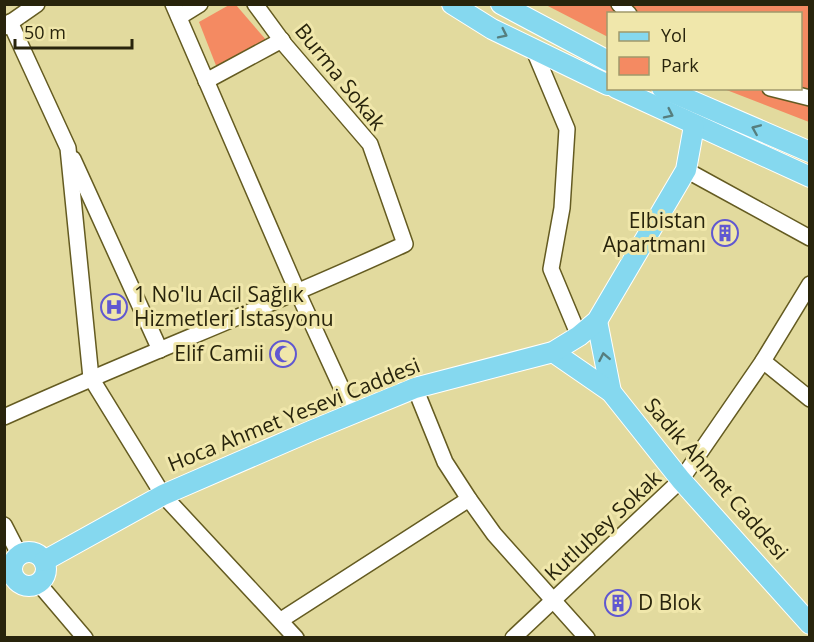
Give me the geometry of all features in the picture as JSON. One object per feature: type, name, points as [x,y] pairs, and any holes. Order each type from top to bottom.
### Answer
[{"type":"main road","points":[[452,4],[492,29],[607,84]]},
{"type":"main road","points":[[501,4],[607,60]]},
{"type":"main road","points":[[620,90],[694,126],[810,177]]},
{"type":"main road","points":[[667,90],[810,152]]},
{"type":"main road","name":"Hoca Ahmet Yesevi Caddesi","points":[[44,561],[163,495],[353,413],[415,388],[553,352],[579,336],[597,321],[686,170],[694,126]]},
{"type":"main road","name":"Sadık Ahmet Caddesi","points":[[597,321],[611,392]]},
{"type":"main road","name":"Sadık Ahmet Caddesi","points":[[553,352],[611,392],[681,480],[810,624]]},
{"type":"main road","points":[[36,553],[44,561],[45,576],[39,584],[27,587],[9,579],[11,567],[19,554],[36,553]]},
{"type":"street","points":[[37,4],[8,25],[68,148],[160,350]]},
{"type":"street","points":[[200,4],[176,11],[298,293],[353,413]]},
{"type":"street","name":"Burma Sokak","points":[[4,417],[91,378],[298,293],[405,244],[370,144],[282,40],[255,4]]},
{"type":"street","points":[[206,81],[282,40]]},
{"type":"street","points":[[532,48],[567,129],[562,208],[551,269],[579,336]]},
{"type":"street","points":[[778,90],[810,98]]},
{"type":"street","points":[[68,148],[91,378],[163,495],[296,638]]},
{"type":"street","points":[[686,170],[810,238]]},
{"type":"street","name":"Kutlubey Sokak","points":[[513,638],[681,480],[763,361],[810,285]]},
{"type":"street","points":[[763,361],[810,399]]},
{"type":"street","points":[[415,388],[445,462],[468,499],[494,534],[587,638]]},
{"type":"street","points":[[281,620],[468,499]]},
{"type":"street","points":[[4,525],[19,554]]},
{"type":"street","points":[[39,584],[85,638]]},
{"type":"green space","points":[[229,5],[236,5],[267,41],[217,68],[199,22]]},
{"type":"green space","points":[[546,5],[809,5],[809,122],[727,90],[802,90],[802,12],[607,12],[607,36]]},
{"type":"place","name":"Elbistan Apartmanı","points":[[725,233]]},
{"type":"place","name":"1 No'lu Acil Sağlık Hizmetleri İstasyonu","points":[[114,307]]},
{"type":"place","name":"Elif Camii","points":[[283,354]]},
{"type":"place","name":"D Blok","points":[[618,603]]}]
